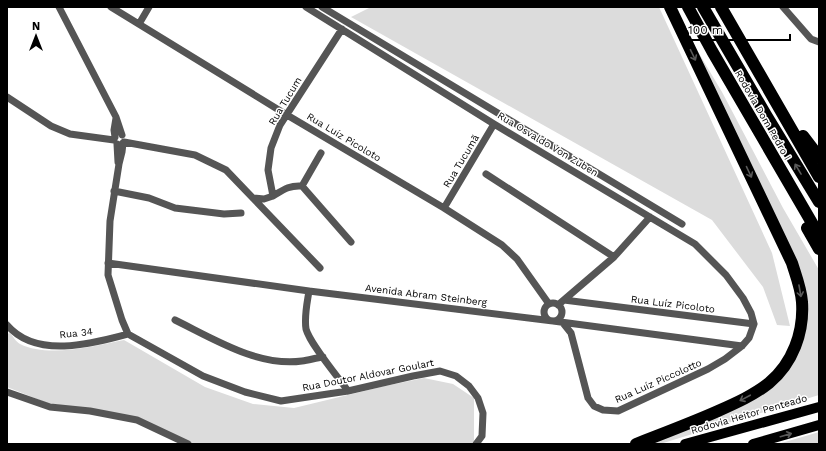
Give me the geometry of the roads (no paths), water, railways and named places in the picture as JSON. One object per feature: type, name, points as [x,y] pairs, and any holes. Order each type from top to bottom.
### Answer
[{"type":"highway","points":[[636,444],[736,403],[768,384],[780,373],[788,361],[800,334],[802,318],[801,295],[792,263],[670,7]]},
{"type":"highway","name":"Rodovia Dom Pedro I","points":[[688,7],[819,235]]},
{"type":"highway","points":[[703,7],[819,202]]},
{"type":"highway","points":[[722,7],[739,28],[804,139],[819,157]]},
{"type":"highway","name":"Rodovia Dom Pedro I","points":[[722,7],[819,177]]},
{"type":"highway","points":[[712,51],[819,249]]},
{"type":"main road","name":"Rodovia Heitor Penteado","points":[[685,444],[819,407]]},
{"type":"main road","points":[[753,444],[819,425]]},
{"type":"street","points":[[59,7],[116,117],[114,130],[119,140],[117,156],[119,164],[110,221],[108,275],[128,334]]},
{"type":"street","name":"Rua Luíz Picoloto","points":[[111,7],[287,115],[444,208],[502,245],[517,259],[549,304]]},
{"type":"street","points":[[139,24],[149,7]]},
{"type":"street","name":"Rua Osvaldo Von Zuben","points":[[306,7],[494,124],[696,244],[726,274],[743,298],[751,313],[754,324]]},
{"type":"street","name":"Rua Osvaldo Von Zuben","points":[[322,7],[682,224]]},
{"type":"street","points":[[783,7],[811,39],[819,42]]},
{"type":"street","name":"Rua Tucum","points":[[272,196],[268,170],[271,148],[280,125],[342,29]]},
{"type":"street","points":[[8,99],[52,126],[70,134],[119,140],[195,155],[226,170],[243,190],[253,198],[320,268]]},
{"type":"street","name":"Rua Tucumã","points":[[444,208],[494,124]]},
{"type":"street","points":[[302,186],[321,153]]},
{"type":"street","points":[[486,174],[614,257]]},
{"type":"street","points":[[253,198],[264,199],[287,187],[293,185],[302,186],[351,242]]},
{"type":"street","points":[[114,191],[149,198],[175,208],[224,214],[241,213]]},
{"type":"street","points":[[561,302],[561,317],[558,320],[549,320],[545,312],[549,304],[561,302],[614,257],[650,217]]},
{"type":"street","name":"Avenida Abram Steinberg","points":[[108,262],[309,291],[742,346]]},
{"type":"street","points":[[309,291],[305,314],[307,330],[312,341],[348,391]]},
{"type":"street","name":"Rua Luíz Picoloto","points":[[561,302],[754,324]]},
{"type":"street","points":[[175,320],[250,356],[276,361],[302,362],[323,357]]},
{"type":"street","name":"Rua Luíz Piccolotto","points":[[563,323],[571,333],[588,398],[594,406],[603,410],[618,411],[708,369],[725,359],[742,346]]},
{"type":"street","name":"Rua 34","points":[[7,324],[11,330],[23,338],[44,345],[69,346],[128,334]]},
{"type":"street","points":[[742,346],[749,338],[754,324]]},
{"type":"street","name":"Rua Doutor Aldovar Goulart","points":[[128,334],[203,376],[245,392],[281,401],[348,391],[440,371],[456,376],[469,386],[478,398],[483,413],[482,436],[476,444]]},
{"type":"street","points":[[7,392],[50,407],[137,420],[188,444]]}]
